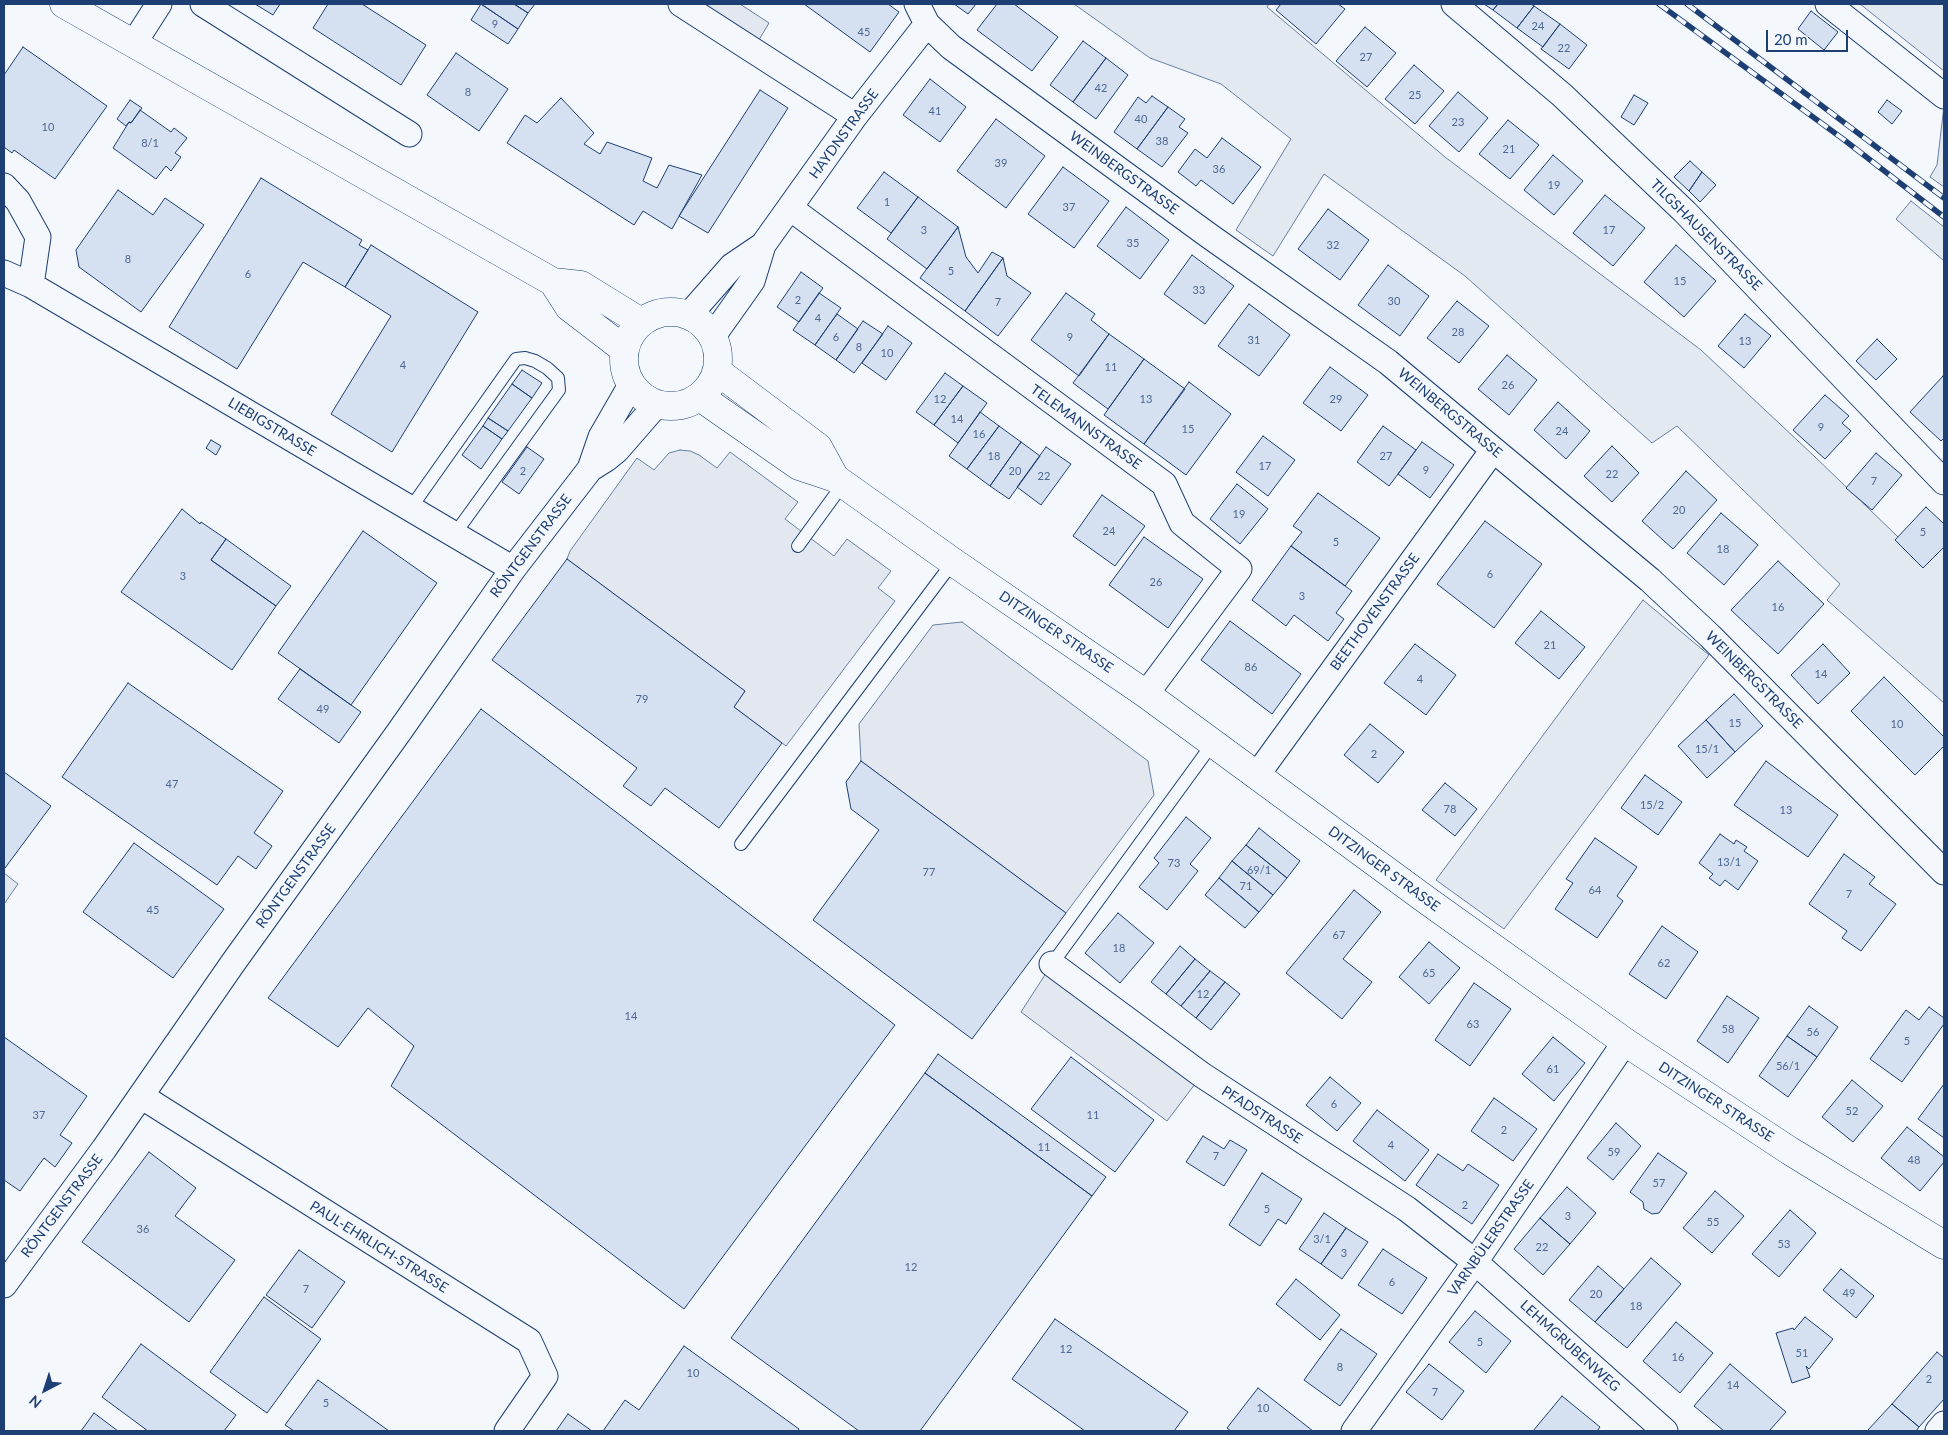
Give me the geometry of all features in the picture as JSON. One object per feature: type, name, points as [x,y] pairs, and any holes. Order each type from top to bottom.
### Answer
[{"type":"street","points":[[64,4],[553,282],[581,285],[642,322]]},
{"type":"street","points":[[134,43],[159,4]]},
{"type":"street","points":[[203,4],[410,134]]},
{"type":"street","points":[[681,4],[856,116]]},
{"type":"street","name":"TILGSHAUSENSTRASSE","points":[[1454,4],[1562,95],[1686,212],[1944,482]]},
{"type":"street","points":[[1828,4],[1944,96]]},
{"type":"street","name":"HAYDNSTRASSE","points":[[713,336],[752,281],[763,245],[856,116],[922,14]]},
{"type":"street","name":"WEINBERGSTRASSE","points":[[922,14],[950,47],[1208,235],[1388,362],[1650,580],[1710,636],[1944,872]]},
{"type":"street","points":[[4,186],[18,201],[38,236],[31,285]]},
{"type":"street","name":"TELEMANNSTRASSE","points":[[790,208],[1164,484],[1182,523],[1239,569],[1146,694]]},
{"type":"street","name":"HAYDNSTRASSE","points":[[689,315],[732,266],[763,245]]},
{"type":"street","name":"LIEBIGSTRASSE","points":[[4,273],[31,285],[512,569]]},
{"type":"street","points":[[553,282],[569,307],[625,350]]},
{"type":"street","points":[[665,312],[679,312],[689,315],[705,326],[713,336],[718,350],[717,371],[714,380],[700,398],[683,405],[670,407],[657,404],[645,398],[631,385],[626,374],[623,359],[631,333],[652,315],[665,312]]},
{"type":"street","name":"DITZINGER STRASSE","points":[[717,371],[818,447],[839,481]]},
{"type":"street","name":"RÖNTGENSTRASSE","points":[[4,1285],[104,1149],[233,963],[399,732],[512,569],[590,469],[601,436],[631,385]]},
{"type":"street","name":"DITZINGER STRASSE","points":[[700,398],[799,466],[839,481],[953,562],[1146,694],[1432,905],[1624,1042],[1790,1151],[1944,1245]]},
{"type":"street","name":"RÖNTGENSTRASSE","points":[[590,469],[617,450],[657,404]]},
{"type":"street","name":"BEETHOVENSTRASSE","points":[[1257,775],[1493,450]]},
{"type":"street","name":"PFADSTRASSE","points":[[1052,964],[1202,1075],[1407,1210],[1475,1262]]},
{"type":"street","name":"VARNBÜLERSTRASSE","points":[[1354,1431],[1475,1262],[1624,1042]]},
{"type":"street","name":"PAUL-EHRLICH-STRASSE","points":[[141,1096],[529,1341],[545,1376],[507,1431]]},
{"type":"street","name":"LEHMGRUBENWEG","points":[[1475,1262],[1665,1431]]},
{"type":"street","points":[[1938,1431],[1944,1424]]},
{"type":"lane","points":[[410,509],[516,358],[535,360],[558,378],[559,390],[454,535]]},
{"type":"lane","points":[[798,546],[839,481]]},
{"type":"lane","points":[[741,844],[953,562]]},
{"type":"lane","points":[[1052,964],[1213,743]]},
{"type":"shaded area","points":[[693,4],[740,4],[769,23],[756,45]]},
{"type":"shaded area","points":[[1074,4],[1269,4],[1267,7],[1445,157],[1701,350],[1923,561],[1944,544],[1944,703],[1827,600],[1840,584],[1677,426],[1652,443],[1465,276],[1324,174],[1273,256],[1236,230],[1291,139],[1221,84],[1150,58]]},
{"type":"shaded area","points":[[1860,4],[1944,4],[1944,71]]},
{"type":"shaded area","points":[[1944,106],[1944,187],[1930,177],[1937,165]]},
{"type":"shaded area","points":[[1911,201],[1944,227],[1944,261],[1896,219]]},
{"type":"shaded area","points":[[680,450],[690,451],[699,455],[717,468],[730,452],[798,502],[785,519],[834,556],[847,539],[891,571],[878,588],[895,601],[786,746],[734,707],[745,691],[567,559],[570,551],[637,458],[654,470],[669,453]]},
{"type":"shaded area","points":[[1643,600],[1709,655],[1504,929],[1436,880]]},
{"type":"shaded area","points":[[962,622],[1148,761],[1154,795],[1066,913],[861,761],[859,724],[933,625]]},
{"type":"shaded area","points":[[4,873],[18,884],[4,904]]},
{"type":"shaded area","points":[[1052,964],[1195,1084],[1167,1121],[1021,1012]]},
{"type":"building","points":[[255,4],[280,4],[273,15]]},
{"type":"building","points":[[328,4],[362,4],[426,45],[401,85],[313,28]]},
{"type":"building","points":[[481,4],[518,29],[508,44],[471,20]]},
{"type":"building","points":[[481,4],[514,4],[528,13],[518,29]]},
{"type":"building","points":[[514,4],[535,4],[528,13]]},
{"type":"building","points":[[804,4],[888,4],[899,12],[870,52]]},
{"type":"building","points":[[954,4],[976,4],[968,14]]},
{"type":"building","points":[[997,4],[1014,4],[1058,37],[1032,71],[977,30]]},
{"type":"building","points":[[1281,4],[1338,4],[1345,9],[1316,44],[1276,10]]},
{"type":"building","points":[[1484,4],[1498,4],[1493,10]]},
{"type":"building","points":[[1498,4],[1531,4],[1534,6],[1517,28],[1493,10]]},
{"type":"building","points":[[1534,6],[1560,24],[1543,47],[1517,28]]},
{"type":"building","points":[[1811,11],[1838,32],[1824,50],[1798,29]]},
{"type":"building","points":[[1560,24],[1587,45],[1569,69],[1541,49]]},
{"type":"building","points":[[1365,27],[1396,53],[1367,87],[1336,61]]},
{"type":"building","points":[[1083,41],[1106,58],[1073,102],[1050,85]]},
{"type":"building","points":[[23,47],[107,106],[55,179],[14,150],[12,153],[4,147],[4,75]]},
{"type":"building","points":[[456,53],[508,89],[479,131],[427,95]]},
{"type":"building","points":[[1106,58],[1128,75],[1096,119],[1073,102]]},
{"type":"building","points":[[1414,65],[1444,91],[1415,124],[1385,99]]},
{"type":"building","points":[[930,79],[966,107],[940,142],[903,115]]},
{"type":"building","points":[[760,90],[788,108],[708,233],[679,216]]},
{"type":"building","points":[[1458,92],[1488,118],[1459,152],[1429,126]]},
{"type":"building","points":[[1634,95],[1648,103],[1634,125],[1621,117]]},
{"type":"building","points":[[1152,96],[1168,107],[1137,149],[1114,132],[1138,97],[1146,103]]},
{"type":"building","points":[[561,98],[594,133],[584,144],[600,154],[607,142],[652,158],[643,181],[657,188],[669,165],[702,175],[672,229],[643,211],[634,225],[507,143],[525,115],[537,123]]},
{"type":"building","points":[[130,100],[142,108],[131,123],[129,122],[126,126],[117,119]]},
{"type":"building","points":[[1887,100],[1902,111],[1892,124],[1878,112]]},
{"type":"building","points":[[1168,107],[1185,119],[1179,127],[1188,133],[1162,167],[1137,149]]},
{"type":"building","points":[[140,110],[171,132],[174,128],[187,138],[175,153],[181,157],[171,171],[166,166],[156,179],[113,148],[129,122],[131,123]]},
{"type":"building","points":[[996,119],[1045,156],[1006,208],[957,171]]},
{"type":"building","points":[[1508,120],[1539,145],[1510,179],[1479,154]]},
{"type":"building","points":[[1222,138],[1261,167],[1233,204],[1201,180],[1196,186],[1178,172],[1195,149],[1207,158]]},
{"type":"building","points":[[1553,155],[1583,181],[1554,215],[1524,190]]},
{"type":"building","points":[[1690,161],[1702,172],[1689,191],[1674,177]]},
{"type":"building","points":[[1063,167],[1109,201],[1074,248],[1028,214]]},
{"type":"building","points":[[884,172],[918,197],[891,233],[857,208]]},
{"type":"building","points":[[1702,172],[1716,185],[1700,202],[1689,191]]},
{"type":"building","points":[[261,178],[362,240],[359,245],[368,250],[345,287],[303,262],[237,369],[169,327]]},
{"type":"building","points":[[118,190],[153,215],[165,198],[204,225],[141,312],[79,267],[76,250]]},
{"type":"building","points":[[1605,195],[1645,228],[1613,266],[1573,233]]},
{"type":"building","points":[[918,197],[958,227],[927,269],[887,239]]},
{"type":"building","points":[[1126,207],[1169,240],[1140,279],[1097,246]]},
{"type":"building","points":[[1328,209],[1369,240],[1340,280],[1298,249]]},
{"type":"building","points":[[958,227],[966,257],[978,273],[992,252],[1003,258],[965,311],[920,278]]},
{"type":"building","points":[[371,245],[478,312],[392,452],[331,414],[391,316],[345,287]]},
{"type":"building","points":[[1676,245],[1716,281],[1684,317],[1644,282]]},
{"type":"building","points":[[1192,255],[1234,286],[1205,324],[1164,294]]},
{"type":"building","points":[[1003,258],[1007,276],[1031,293],[998,336],[965,311]]},
{"type":"building","points":[[1388,265],[1429,296],[1400,336],[1358,305]]},
{"type":"building","points":[[801,272],[823,288],[799,322],[777,307]]},
{"type":"building","points":[[819,293],[841,308],[815,345],[793,330]]},
{"type":"building","points":[[1066,293],[1095,314],[1091,320],[1109,334],[1079,376],[1031,340]]},
{"type":"building","points":[[1457,301],[1489,326],[1459,363],[1427,338]]},
{"type":"building","points":[[1249,304],[1290,335],[1259,376],[1218,346]]},
{"type":"building","points":[[837,314],[858,329],[836,360],[815,345]]},
{"type":"building","points":[[1745,314],[1771,336],[1744,368],[1718,346]]},
{"type":"building","points":[[863,321],[883,334],[854,373],[836,360]]},
{"type":"building","points":[[888,326],[912,343],[886,380],[862,363]]},
{"type":"building","points":[[1109,334],[1144,359],[1108,409],[1073,383]]},
{"type":"building","points":[[1877,339],[1897,359],[1876,380],[1856,361]]},
{"type":"building","points":[[1507,355],[1537,380],[1509,415],[1478,389]]},
{"type":"building","points":[[1144,359],[1185,389],[1144,444],[1104,415]]},
{"type":"building","points":[[1330,367],[1368,395],[1341,431],[1303,403]]},
{"type":"building","points":[[522,370],[542,383],[532,398],[512,384]]},
{"type":"building","points":[[945,373],[963,386],[934,425],[916,412]]},
{"type":"building","points":[[1943,376],[1944,438],[1941,441],[1910,412]]},
{"type":"building","points":[[1189,382],[1231,414],[1186,475],[1144,444]]},
{"type":"building","points":[[512,384],[532,398],[508,431],[488,418]]},
{"type":"building","points":[[963,386],[987,403],[958,443],[934,425]]},
{"type":"building","points":[[1825,395],[1849,416],[1842,423],[1851,431],[1825,459],[1793,430]]},
{"type":"building","points":[[1558,402],[1590,431],[1566,459],[1534,430]]},
{"type":"building","points":[[980,412],[999,426],[967,469],[949,456]]},
{"type":"building","points":[[488,418],[508,431],[502,439],[483,426]]},
{"type":"building","points":[[483,426],[502,439],[481,469],[462,455]]},
{"type":"building","points":[[999,426],[1021,442],[990,486],[967,469]]},
{"type":"building","points":[[1383,426],[1416,450],[1389,486],[1357,462]]},
{"type":"building","points":[[1263,436],[1295,460],[1268,496],[1236,472]]},
{"type":"building","points":[[211,440],[221,446],[216,455],[206,448]]},
{"type":"building","points":[[1021,442],[1040,456],[1009,499],[990,486]]},
{"type":"building","points":[[1422,442],[1454,465],[1430,498],[1398,474]]},
{"type":"building","points":[[1612,446],[1639,473],[1612,502],[1584,476]]},
{"type":"building","points":[[527,447],[544,459],[519,494],[502,482]]},
{"type":"building","points":[[1046,447],[1071,464],[1041,505],[1017,487]]},
{"type":"building","points":[[1876,453],[1902,475],[1872,510],[1846,488]]},
{"type":"building","points":[[1686,471],[1717,500],[1673,549],[1642,521]]},
{"type":"building","points":[[1237,484],[1268,509],[1240,544],[1210,519]]},
{"type":"building","points":[[1318,493],[1380,538],[1345,586],[1291,546],[1302,532],[1293,526]]},
{"type":"building","points":[[1102,495],[1145,526],[1115,566],[1073,536]]},
{"type":"building","points":[[1926,507],[1944,524],[1944,547],[1923,568],[1895,540]]},
{"type":"building","points":[[182,509],[200,524],[201,522],[226,539],[211,560],[276,606],[232,670],[121,592]]},
{"type":"building","points":[[1721,513],[1758,545],[1724,585],[1687,553]]},
{"type":"building","points":[[1485,521],[1542,564],[1494,628],[1437,584]]},
{"type":"building","points":[[363,531],[437,583],[351,705],[278,653]]},
{"type":"building","points":[[1144,537],[1203,579],[1168,628],[1109,585]]},
{"type":"building","points":[[226,539],[291,586],[276,606],[211,560]]},
{"type":"building","points":[[1291,546],[1352,591],[1336,613],[1344,619],[1328,641],[1294,615],[1286,626],[1252,600]]},
{"type":"building","points":[[567,559],[745,691],[734,707],[782,743],[719,828],[665,788],[651,806],[623,786],[637,768],[492,660]]},
{"type":"building","points":[[1778,561],[1824,604],[1778,654],[1731,610]]},
{"type":"building","points":[[1541,611],[1585,647],[1559,679],[1515,643]]},
{"type":"building","points":[[1230,621],[1301,674],[1272,714],[1201,660]]},
{"type":"building","points":[[1415,644],[1456,675],[1426,715],[1384,683]]},
{"type":"building","points":[[1823,644],[1850,673],[1818,704],[1791,675]]},
{"type":"building","points":[[300,669],[361,712],[339,743],[278,699]]},
{"type":"building","points":[[1884,677],[1944,737],[1944,746],[1915,775],[1851,711]]},
{"type":"building","points":[[128,683],[283,791],[254,833],[272,846],[256,869],[238,856],[217,885],[62,777]]},
{"type":"building","points":[[1734,694],[1763,726],[1735,752],[1706,720]]},
{"type":"building","points":[[481,709],[895,1025],[684,1309],[391,1086],[414,1046],[368,1008],[338,1047],[268,998]]},
{"type":"building","points":[[1706,720],[1735,752],[1707,778],[1678,746]]},
{"type":"building","points":[[1370,724],[1404,752],[1378,783],[1344,755]]},
{"type":"building","points":[[861,761],[1066,913],[972,1039],[813,920],[879,830],[851,809],[846,782]]},
{"type":"building","points":[[1766,761],[1838,815],[1808,857],[1734,805]]},
{"type":"building","points":[[4,772],[51,806],[5,868],[4,867]]},
{"type":"building","points":[[1645,775],[1682,802],[1658,835],[1621,808]]},
{"type":"building","points":[[1445,783],[1477,809],[1455,836],[1422,810]]},
{"type":"building","points":[[1186,817],[1211,838],[1190,864],[1198,871],[1167,910],[1139,887],[1159,863],[1154,858]]},
{"type":"building","points":[[1259,828],[1300,861],[1287,878],[1246,845]]},
{"type":"building","points":[[1720,834],[1734,844],[1736,840],[1747,847],[1744,851],[1758,861],[1738,890],[1725,880],[1720,886],[1709,878],[1713,874],[1699,863]]},
{"type":"building","points":[[1595,838],[1637,867],[1617,896],[1623,901],[1597,938],[1555,909],[1573,883],[1566,879]]},
{"type":"building","points":[[134,843],[224,909],[173,978],[83,912]]},
{"type":"building","points":[[1246,845],[1287,878],[1273,895],[1232,861]]},
{"type":"building","points":[[1844,854],[1875,877],[1869,884],[1896,904],[1861,951],[1842,938],[1847,931],[1809,904]]},
{"type":"building","points":[[1232,861],[1273,895],[1259,912],[1219,878]]},
{"type":"building","points":[[1219,878],[1259,912],[1245,928],[1205,895]]},
{"type":"building","points":[[1354,890],[1381,912],[1343,959],[1372,982],[1342,1019],[1286,973]]},
{"type":"building","points":[[1118,913],[1154,943],[1120,983],[1085,953]]},
{"type":"building","points":[[1662,926],[1698,952],[1666,999],[1629,974]]},
{"type":"building","points":[[1429,942],[1460,968],[1429,1004],[1399,977]]},
{"type":"building","points":[[1180,946],[1195,959],[1166,994],[1151,982]]},
{"type":"building","points":[[1195,959],[1210,971],[1181,1006],[1166,994]]},
{"type":"building","points":[[1210,971],[1225,982],[1196,1018],[1181,1006]]},
{"type":"building","points":[[1225,982],[1240,994],[1211,1030],[1196,1018]]},
{"type":"building","points":[[1474,983],[1511,1009],[1470,1066],[1435,1040]]},
{"type":"building","points":[[1727,996],[1759,1018],[1728,1063],[1697,1041]]},
{"type":"building","points":[[1809,1006],[1838,1027],[1817,1057],[1787,1036]]},
{"type":"building","points":[[1929,1007],[1944,1018],[1944,1024],[1902,1082],[1870,1059],[1906,1010],[1919,1020]]},
{"type":"building","points":[[1787,1036],[1817,1057],[1788,1097],[1759,1076]]},
{"type":"building","points":[[4,1037],[87,1096],[60,1135],[72,1143],[55,1167],[44,1158],[20,1191],[4,1180]]},
{"type":"building","points":[[1553,1037],[1585,1063],[1554,1101],[1522,1074]]},
{"type":"building","points":[[938,1054],[1106,1177],[1092,1196],[925,1073]]},
{"type":"building","points":[[1071,1057],[1154,1120],[1115,1172],[1031,1109]]},
{"type":"building","points":[[925,1073],[1092,1196],[920,1431],[859,1431],[731,1338]]},
{"type":"building","points":[[1330,1077],[1361,1103],[1337,1131],[1306,1105]]},
{"type":"building","points":[[1852,1080],[1883,1106],[1853,1142],[1822,1117]]},
{"type":"building","points":[[1944,1084],[1944,1138],[1918,1119]]},
{"type":"building","points":[[1494,1098],[1537,1129],[1513,1161],[1471,1131]]},
{"type":"building","points":[[1377,1110],[1429,1150],[1405,1181],[1353,1141]]},
{"type":"building","points":[[1616,1123],[1641,1146],[1613,1180],[1587,1158]]},
{"type":"building","points":[[1907,1127],[1944,1157],[1944,1162],[1920,1191],[1881,1158]]},
{"type":"building","points":[[1203,1136],[1224,1149],[1230,1140],[1247,1150],[1224,1186],[1186,1162]]},
{"type":"building","points":[[149,1152],[196,1188],[175,1216],[235,1260],[189,1322],[82,1242]]},
{"type":"building","points":[[1658,1153],[1687,1173],[1659,1213],[1652,1214],[1644,1209],[1643,1202],[1630,1192]]},
{"type":"building","points":[[1438,1154],[1463,1171],[1468,1164],[1499,1185],[1472,1224],[1416,1185]]},
{"type":"building","points":[[1262,1173],[1302,1199],[1286,1224],[1278,1219],[1260,1246],[1229,1225]]},
{"type":"building","points":[[1567,1187],[1596,1213],[1570,1244],[1540,1218]]},
{"type":"building","points":[[1715,1191],[1744,1216],[1712,1253],[1683,1228]]},
{"type":"building","points":[[1790,1210],[1816,1233],[1779,1277],[1752,1254]]},
{"type":"building","points":[[1324,1213],[1346,1228],[1321,1264],[1299,1249]]},
{"type":"building","points":[[1540,1218],[1570,1244],[1543,1275],[1514,1249]]},
{"type":"building","points":[[1346,1228],[1368,1242],[1342,1279],[1321,1264]]},
{"type":"building","points":[[1383,1249],[1427,1278],[1402,1314],[1358,1285]]},
{"type":"building","points":[[299,1250],[345,1282],[312,1328],[266,1295]]},
{"type":"building","points":[[1651,1258],[1681,1284],[1627,1348],[1595,1322]]},
{"type":"building","points":[[1598,1266],[1624,1289],[1595,1322],[1569,1300]]},
{"type":"building","points":[[1841,1269],[1874,1296],[1856,1318],[1823,1290]]},
{"type":"building","points":[[1296,1279],[1340,1315],[1320,1340],[1276,1304]]},
{"type":"building","points":[[264,1297],[321,1339],[267,1413],[210,1372]]},
{"type":"building","points":[[1475,1311],[1511,1341],[1486,1373],[1449,1342]]},
{"type":"building","points":[[1805,1317],[1833,1339],[1809,1369],[1806,1366],[1810,1377],[1792,1383],[1776,1333],[1793,1328],[1794,1330]]},
{"type":"building","points":[[1055,1319],[1188,1412],[1174,1431],[1085,1431],[1012,1379]]},
{"type":"building","points":[[1676,1322],[1713,1353],[1680,1393],[1643,1361]]},
{"type":"building","points":[[1341,1329],[1377,1354],[1340,1406],[1304,1380]]},
{"type":"building","points":[[141,1344],[236,1415],[224,1431],[148,1431],[102,1397]]},
{"type":"building","points":[[684,1346],[799,1429],[798,1431],[603,1431],[625,1400],[639,1410]]},
{"type":"building","points":[[1937,1352],[1944,1358],[1944,1399],[1919,1427],[1892,1404]]},
{"type":"building","points":[[1429,1364],[1464,1391],[1442,1420],[1406,1392]]},
{"type":"building","points":[[1730,1364],[1786,1412],[1769,1431],[1724,1431],[1694,1406]]},
{"type":"building","points":[[318,1380],[389,1431],[294,1431],[285,1425]]},
{"type":"building","points":[[1258,1388],[1313,1431],[1231,1431],[1227,1428]]},
{"type":"building","points":[[1562,1396],[1600,1427],[1597,1431],[1533,1431]]},
{"type":"building","points":[[1892,1404],[1919,1427],[1916,1431],[1867,1431]]},
{"type":"building","points":[[94,1413],[118,1431],[81,1431]]},
{"type":"building","points":[[568,1414],[592,1431],[556,1431]]},
{"type":"railway","points":[[1659,4],[1843,139],[1944,217]]},
{"type":"railway","points":[[1687,4],[1944,198]]}]
